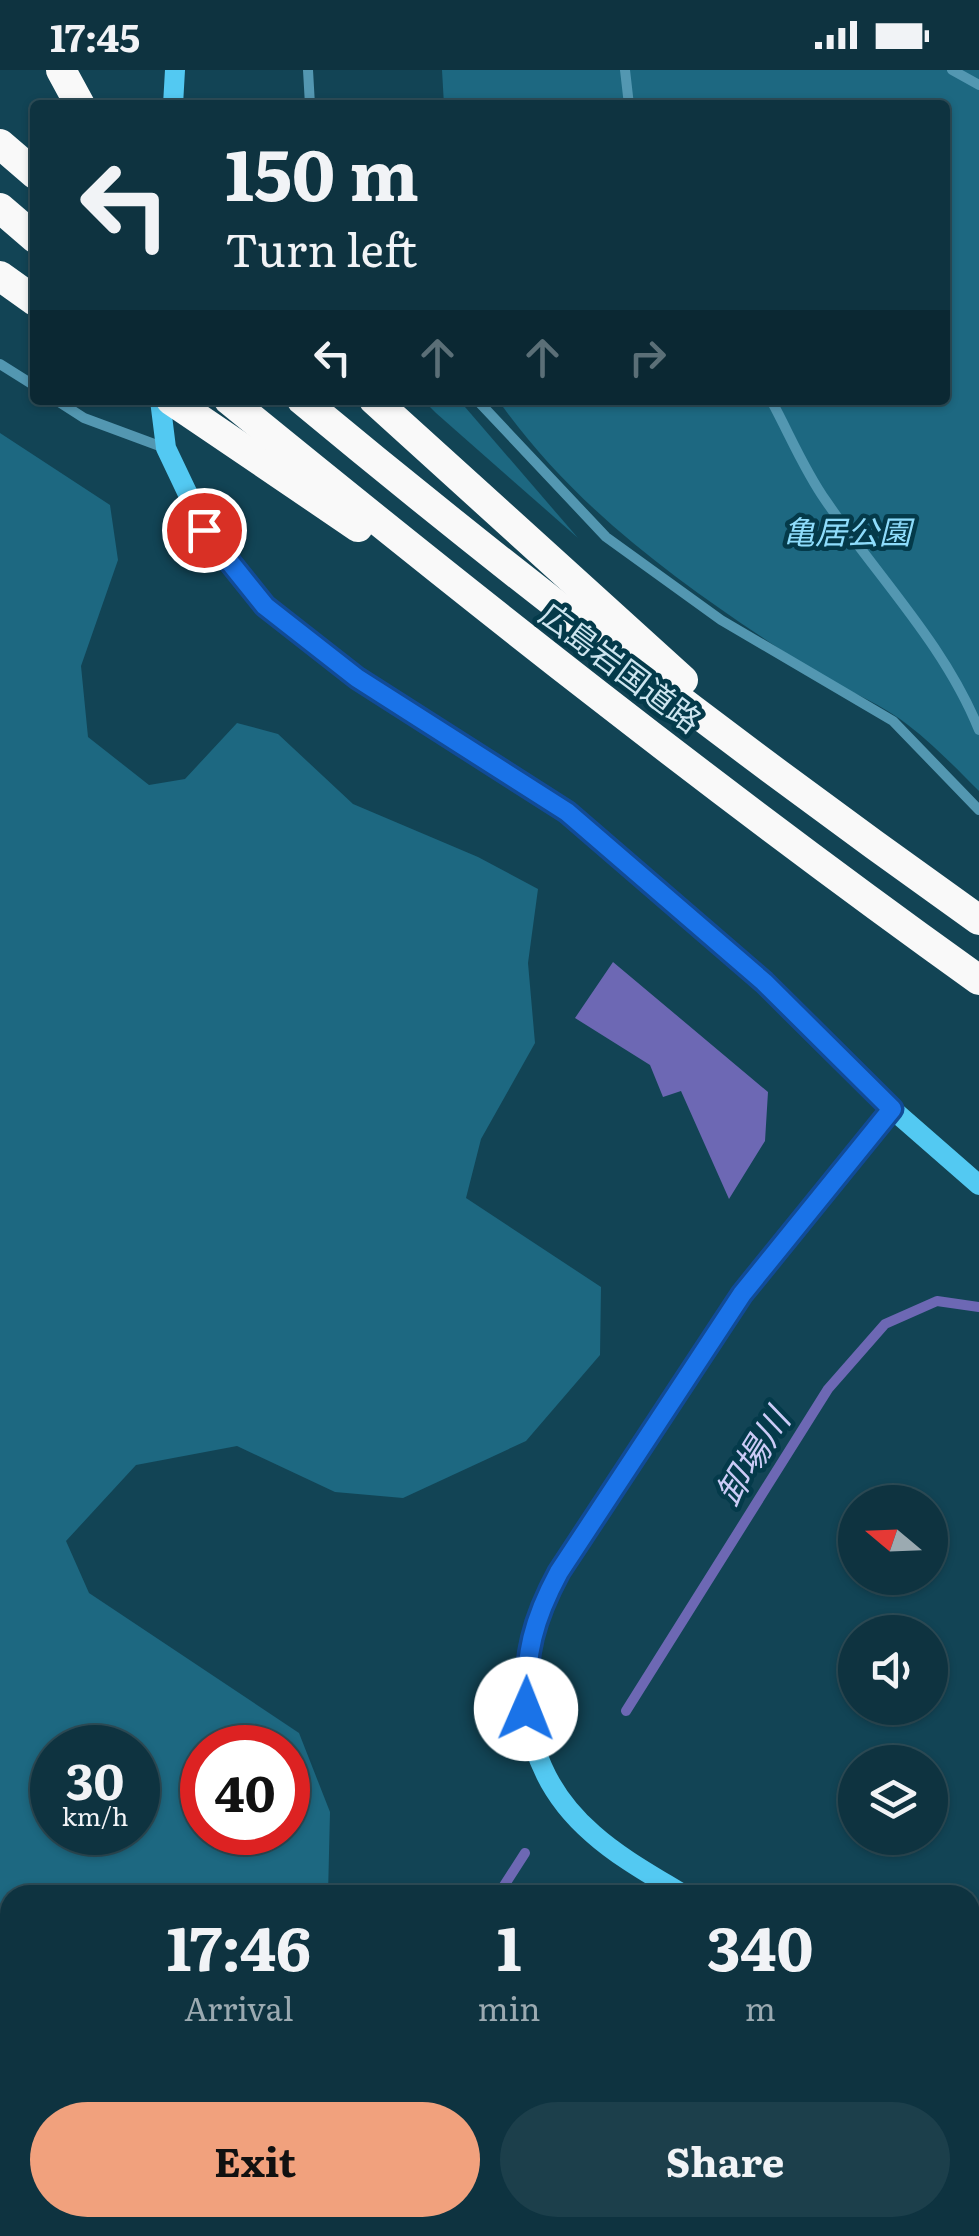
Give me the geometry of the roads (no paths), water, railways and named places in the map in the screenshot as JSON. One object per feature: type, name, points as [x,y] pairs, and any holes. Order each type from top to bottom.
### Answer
[{"type":"highway","points":[[61,70],[77,100]]},
{"type":"highway","points":[[0,144],[30,170]]},
{"type":"highway","points":[[0,208],[30,234]]},
{"type":"highway","points":[[0,276],[30,297]]},
{"type":"highway","points":[[179,405],[510,629]]},
{"type":"highway","name":"広島岩国道路","points":[[235,405],[510,629],[979,980]]},
{"type":"highway","name":"広島岩国道路","points":[[308,405],[454,524],[814,801],[979,920]]},
{"type":"highway","points":[[379,405],[814,801]]},
{"type":"street","points":[[173,100],[175,70]]},
{"type":"street","points":[[308,70],[310,100]]},
{"type":"street","points":[[625,70],[628,100]]},
{"type":"street","points":[[952,70],[979,85]]},
{"type":"street","points":[[0,364],[30,383]]},
{"type":"street","points":[[64,405],[84,418],[166,448]]},
{"type":"street","points":[[161,405],[166,448],[204,530],[265,606],[357,678],[567,812],[764,982],[892,1109],[979,1185]]},
{"type":"street","points":[[483,405],[606,538],[721,620],[894,720],[979,810]]},
{"type":"street","points":[[774,405],[824,498],[928,640],[979,730]]},
{"type":"street","points":[[669,1885],[591,1833],[567,1807],[548,1777],[534,1744],[526,1709],[530,1637],[559,1572],[742,1294],[892,1109]]},
{"type":"waterway","name":"卸場川","points":[[626,1711],[828,1389],[885,1324],[937,1301],[979,1307]]},
{"type":"waterway","name":"卸場川","points":[[504,1885],[525,1853]]},
{"type":"park label","name":"亀居公園","points":[[847,533]]}]
